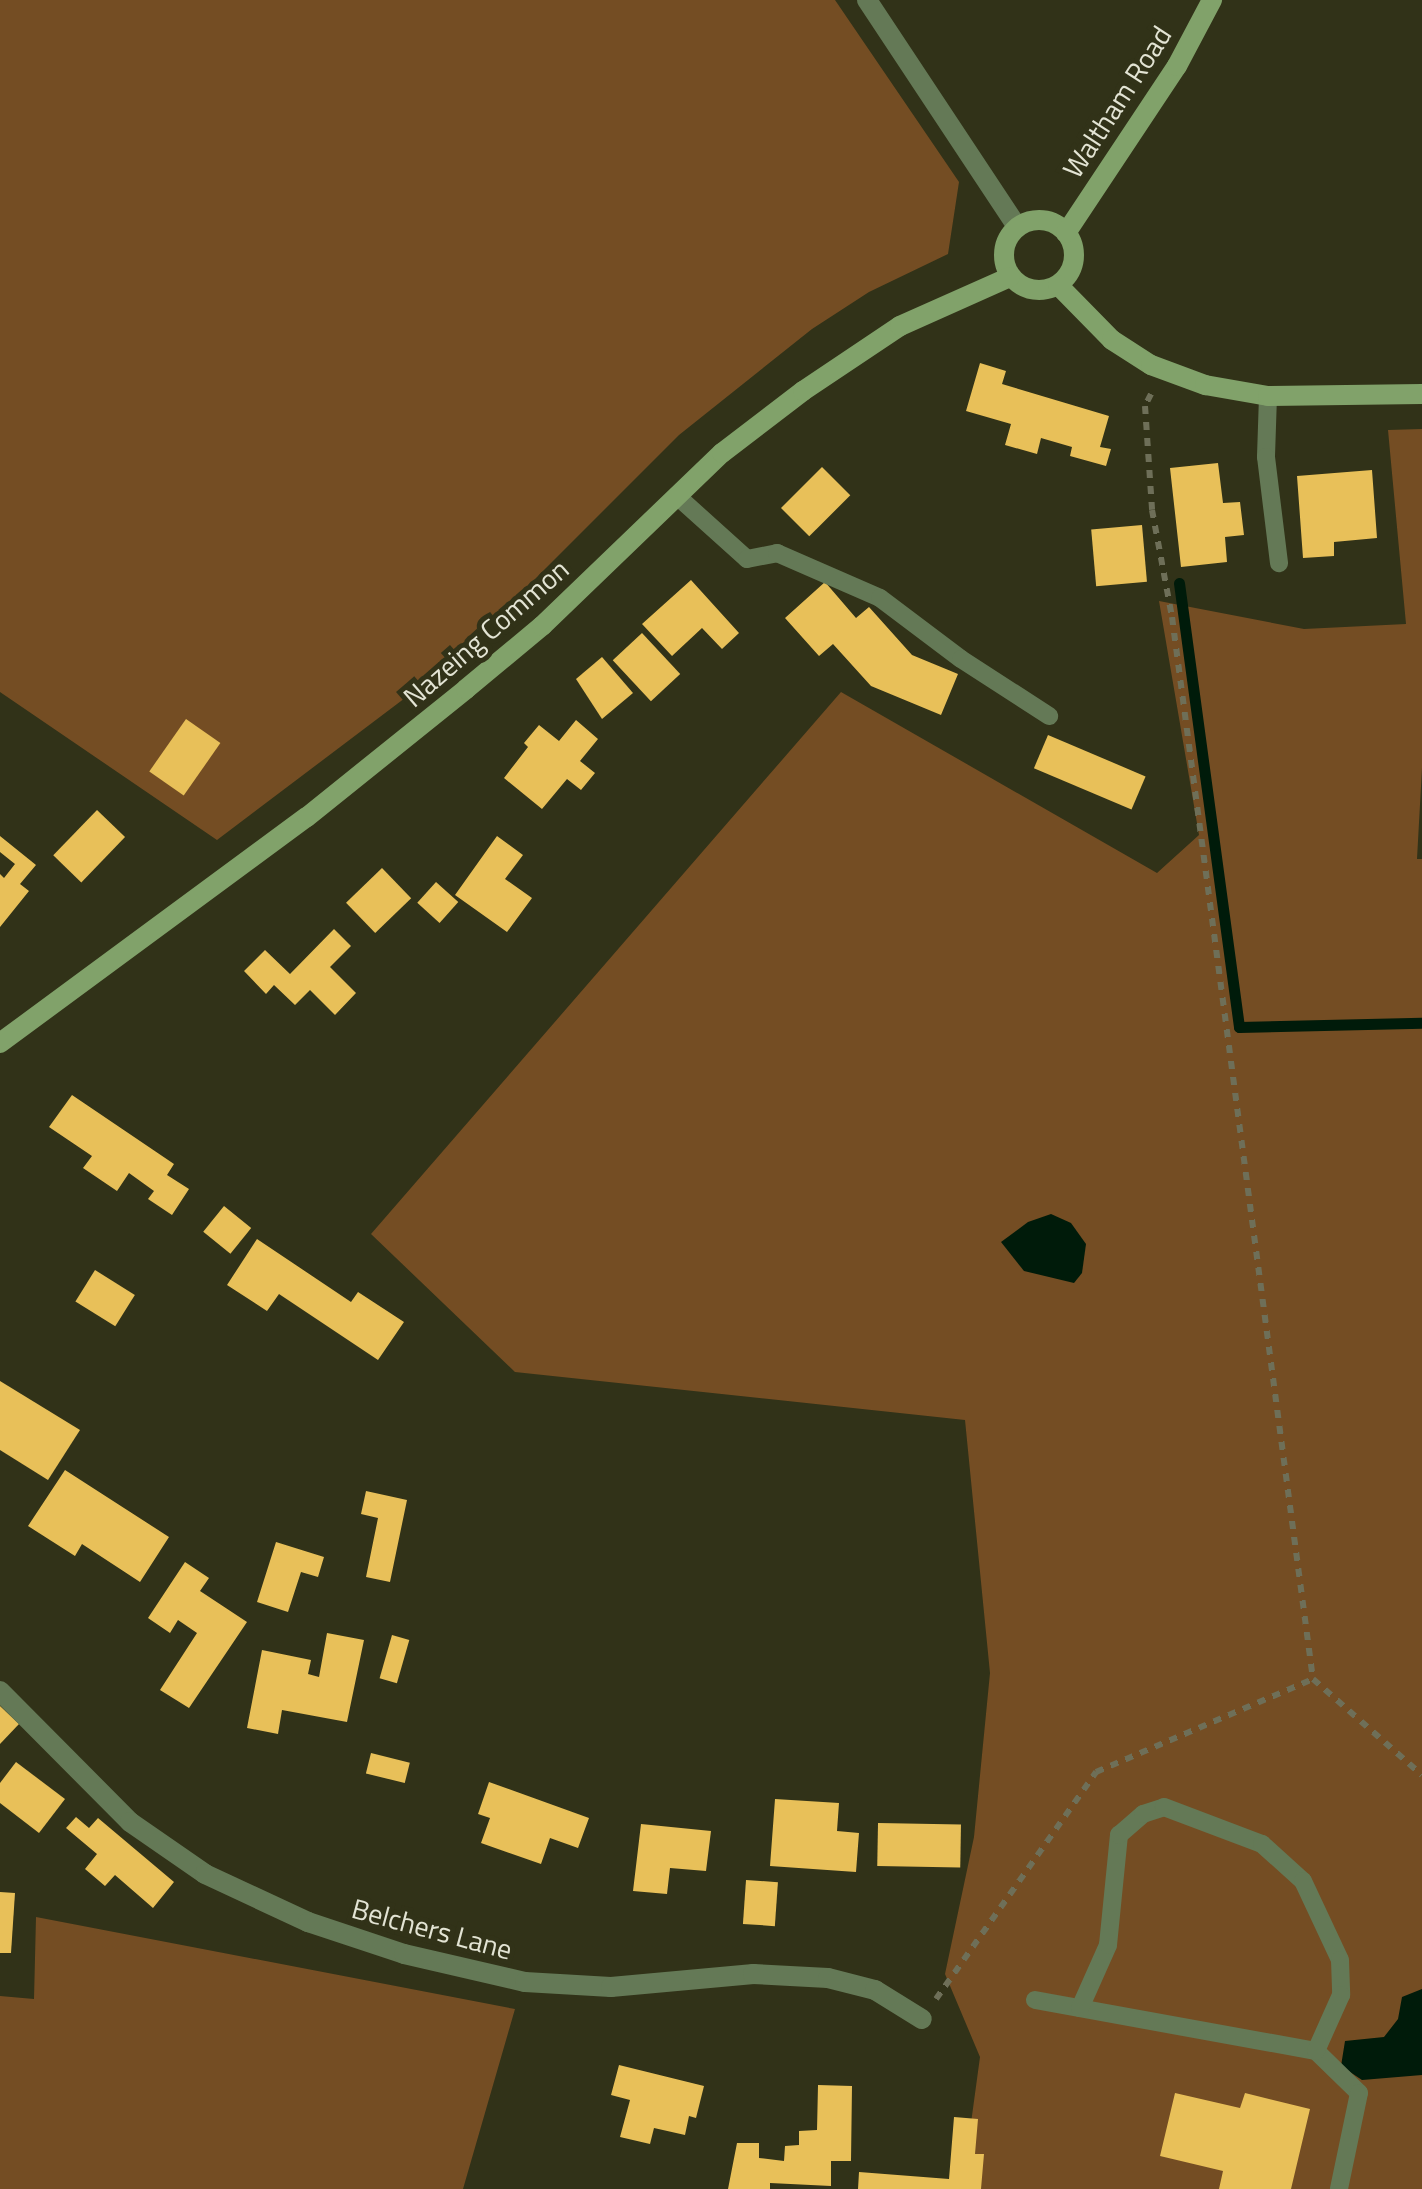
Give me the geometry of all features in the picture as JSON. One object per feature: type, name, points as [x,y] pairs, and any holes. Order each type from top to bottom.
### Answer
[{"type":"street","points":[[867,0],[1017,226]]},
{"type":"street","name":"Waltham Road","points":[[1066,233],[1177,66],[1212,0]]},
{"type":"street","points":[[1042,220],[1066,233],[1074,247],[1075,262],[1058,285],[1031,290],[1010,277],[1003,251],[1017,226],[1042,220]]},
{"type":"street","name":"Nazeing Common","points":[[0,1044],[308,817],[466,689],[542,626],[722,453],[790,401],[900,326],[1010,277]]},
{"type":"street","points":[[1058,285],[1112,340],[1162,369],[1205,385],[1268,396],[1422,394]]},
{"type":"street","name":"Belchers Lane","points":[[0,1691],[130,1822],[205,1874],[308,1922],[404,1954],[524,1982],[612,1986],[753,1974],[828,1978],[875,1990],[922,2018]]},
{"type":"lane","points":[[1268,396],[1266,457],[1280,563]]},
{"type":"lane","points":[[677,496],[747,559],[778,553],[880,598],[961,659],[1050,716]]},
{"type":"lane","points":[[1080,2008],[1108,1944],[1119,1835],[1143,1814],[1164,1807],[1262,1844],[1302,1881],[1340,1960],[1341,1995],[1316,2052]]},
{"type":"lane","points":[[1035,2000],[1316,2052],[1359,2093],[1339,2189]]},
{"type":"path","points":[[1162,369],[1145,406],[1152,510],[1174,637],[1313,1679],[1422,1775]]},
{"type":"shaded area","points":[[0,0],[835,0],[959,182],[948,254],[869,292],[812,329],[679,435],[450,664],[217,840],[0,692]]},
{"type":"shaded area","points":[[1422,429],[1422,768],[1417,859],[1422,859],[1422,2189],[962,2189],[980,2057],[945,1974],[974,1837],[990,1673],[965,1420],[515,1372],[371,1234],[841,692],[1157,873],[1199,835],[1159,601],[1304,629],[1406,624],[1388,430]]},
{"type":"shaded area","points":[[1051,1214],[1071,1223],[1086,1244],[1082,1273],[1074,1283],[1024,1271],[1001,1242],[1028,1222]]},
{"type":"shaded area","points":[[36,1917],[515,2009],[463,2189],[0,2189],[0,1996],[34,1999]]},
{"type":"shaded area","points":[[1422,1989],[1422,2075],[1362,2080],[1341,2066],[1345,2041],[1384,2037],[1398,2019],[1402,1997]]},
{"type":"building","points":[[980,363],[1006,371],[1002,384],[1109,416],[1100,447],[1111,449],[1106,466],[1070,456],[1072,447],[1041,438],[1037,454],[1005,445],[1011,424],[966,411]]},
{"type":"building","points":[[1218,463],[1223,503],[1240,502],[1244,535],[1225,537],[1227,562],[1181,567],[1170,468]]},
{"type":"building","points":[[822,467],[850,495],[809,536],[781,508]]},
{"type":"building","points":[[1372,470],[1377,538],[1334,542],[1334,556],[1303,558],[1297,476]]},
{"type":"building","points":[[1142,525],[1147,582],[1096,586],[1091,529]]},
{"type":"building","points":[[691,580],[739,633],[722,649],[702,628],[672,656],[642,624]]},
{"type":"building","points":[[825,582],[856,618],[869,607],[912,655],[958,674],[941,715],[871,686],[833,644],[819,656],[785,618]]},
{"type":"building","points":[[642,633],[680,674],[651,701],[613,660]]},
{"type":"building","points":[[602,657],[633,693],[602,719],[576,679]]},
{"type":"building","points":[[186,719],[220,743],[184,796],[149,771]]},
{"type":"building","points":[[576,720],[598,739],[580,761],[595,773],[581,790],[567,779],[542,809],[504,778],[539,725],[559,741]]},
{"type":"building","points":[[1048,735],[1146,776],[1132,810],[1034,768]]},
{"type":"building","points":[[97,810],[125,837],[81,882],[53,855]]},
{"type":"building","points":[[0,836],[36,865],[20,884],[29,891],[0,927],[0,874],[4,878],[15,864],[0,852]]},
{"type":"building","points":[[497,836],[523,855],[505,879],[532,898],[507,932],[455,895]]},
{"type":"building","points":[[382,868],[411,898],[375,933],[346,903]]},
{"type":"building","points":[[436,882],[458,902],[440,923],[417,903]]},
{"type":"building","points":[[334,929],[351,946],[330,967],[356,993],[335,1015],[310,990],[295,1005],[274,985],[266,994],[244,971],[265,950],[290,974]]},
{"type":"building","points":[[72,1095],[174,1164],[167,1175],[189,1189],[172,1215],[148,1199],[154,1191],[129,1173],[117,1191],[83,1168],[92,1156],[49,1127]]},
{"type":"building","points":[[224,1206],[251,1228],[230,1254],[203,1232]]},
{"type":"building","points":[[257,1239],[351,1302],[358,1292],[404,1322],[378,1360],[279,1294],[267,1311],[227,1285]]},
{"type":"building","points":[[95,1270],[135,1295],[115,1326],[75,1301]]},
{"type":"building","points":[[0,1381],[80,1430],[48,1480],[0,1450]]},
{"type":"building","points":[[65,1470],[169,1537],[140,1582],[82,1544],[75,1556],[28,1526]]},
{"type":"building","points":[[366,1491],[407,1500],[390,1582],[366,1577],[378,1518],[361,1514]]},
{"type":"building","points":[[276,1542],[324,1557],[318,1577],[301,1572],[288,1612],[257,1602]]},
{"type":"building","points":[[185,1562],[209,1578],[200,1591],[247,1622],[189,1708],[160,1690],[197,1633],[178,1620],[170,1633],[148,1618]]},
{"type":"building","points":[[327,1633],[364,1640],[347,1722],[282,1710],[278,1734],[247,1728],[262,1650],[311,1660],[308,1674],[319,1677]]},
{"type":"building","points":[[392,1635],[409,1640],[397,1683],[380,1678]]},
{"type":"building","points":[[0,1706],[19,1724],[0,1744]]},
{"type":"building","points":[[371,1753],[410,1763],[405,1783],[366,1773]]},
{"type":"building","points":[[16,1762],[65,1799],[39,1833],[0,1803],[0,1783]]},
{"type":"building","points":[[489,1782],[589,1818],[578,1848],[550,1838],[541,1864],[481,1843],[490,1818],[478,1814]]},
{"type":"building","points":[[775,1799],[839,1803],[837,1831],[859,1833],[856,1872],[770,1866]]},
{"type":"building","points":[[76,1817],[89,1828],[98,1818],[174,1882],[153,1908],[115,1875],[105,1886],[85,1869],[97,1854],[66,1828]]},
{"type":"building","points":[[878,1823],[961,1824],[960,1867],[877,1866]]},
{"type":"building","points":[[641,1824],[711,1831],[706,1871],[670,1868],[667,1894],[633,1891]]},
{"type":"building","points":[[746,1880],[778,1882],[775,1926],[743,1924]]},
{"type":"building","points":[[0,1892],[15,1893],[11,1953],[0,1953]]},
{"type":"building","points":[[619,2065],[704,2086],[696,2118],[689,2116],[685,2135],[654,2128],[650,2144],[620,2137],[630,2100],[611,2095]]},
{"type":"building","points":[[818,2085],[852,2086],[851,2161],[831,2161],[831,2186],[770,2183],[770,2189],[728,2189],[737,2143],[759,2143],[759,2158],[784,2161],[785,2146],[799,2145],[799,2131],[817,2130]]},
{"type":"building","points":[[1175,2093],[1240,2108],[1245,2093],[1310,2109],[1291,2189],[1219,2189],[1223,2171],[1160,2156]]},
{"type":"building","points":[[954,2117],[978,2119],[975,2154],[984,2154],[981,2189],[858,2189],[859,2172],[949,2179]]},
{"type":"waterway","points":[[1179,583],[1239,1027],[1422,1023]]}]
